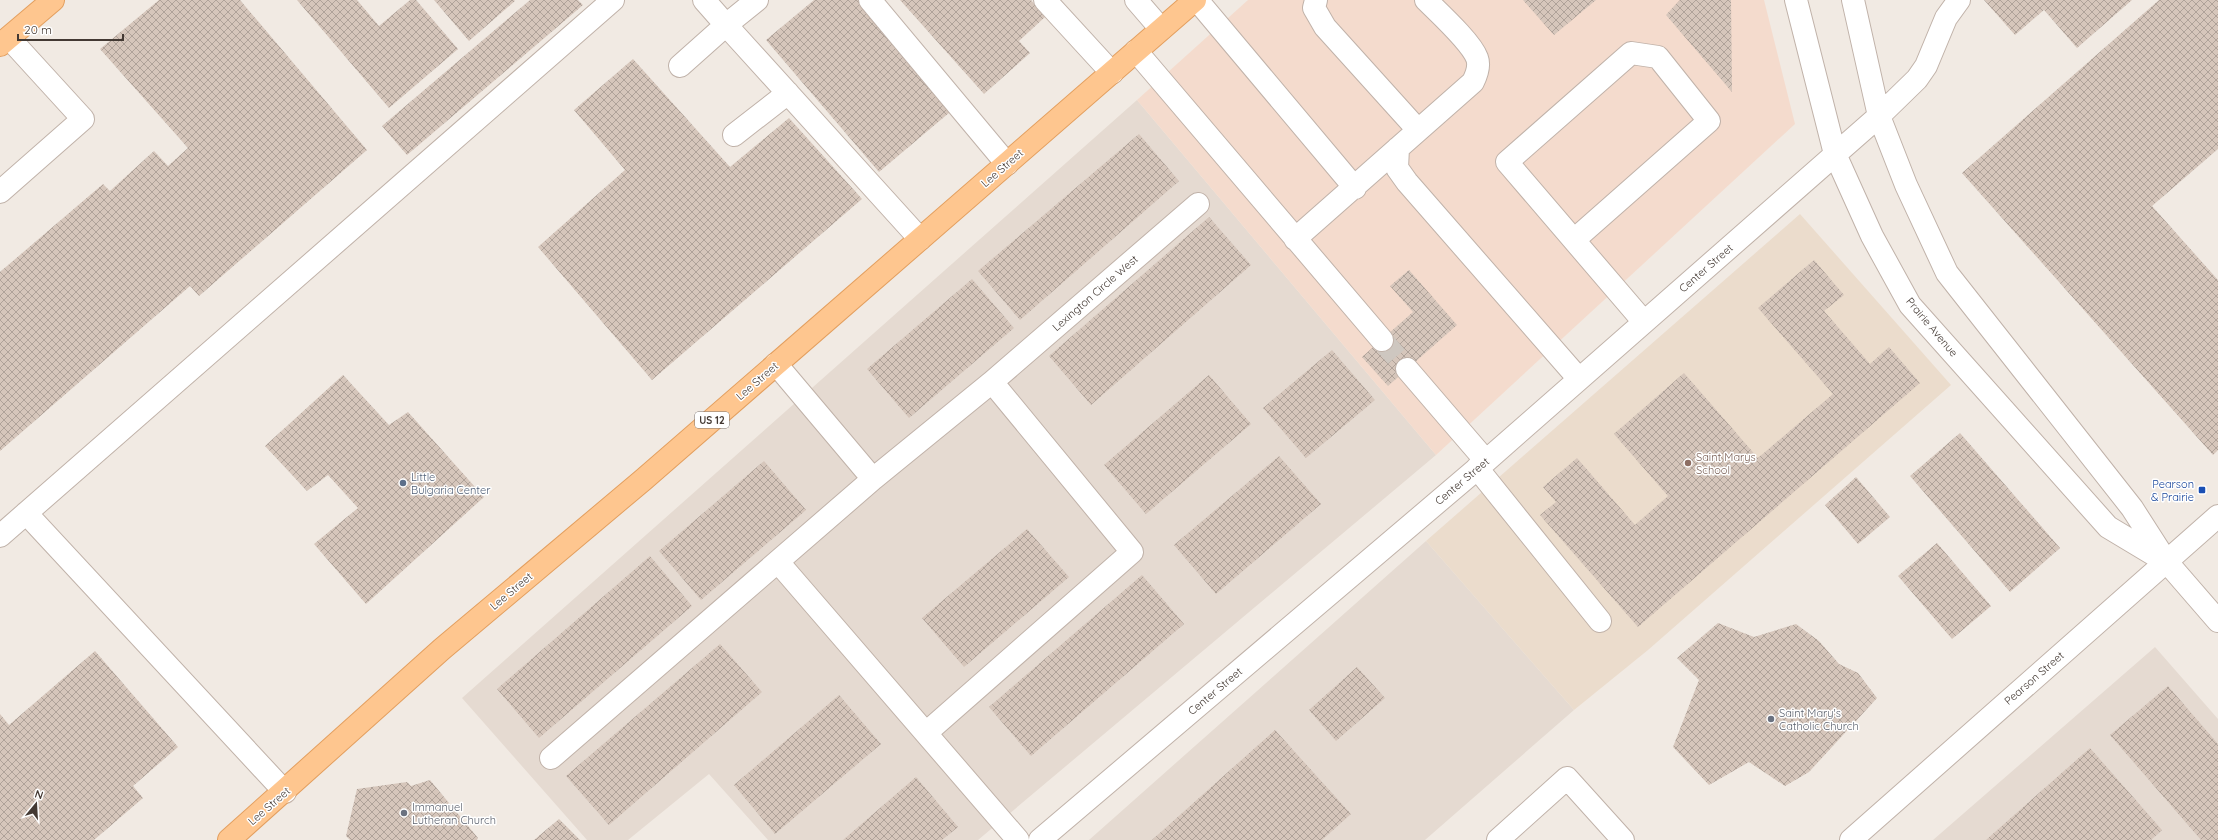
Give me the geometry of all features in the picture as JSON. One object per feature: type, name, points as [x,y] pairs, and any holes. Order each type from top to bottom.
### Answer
[{"type":"main road","points":[[4,41],[53,0]]},
{"type":"main road","name":"Lee Street","points":[[229,840],[285,792],[442,649],[643,480],[1196,0]]},
{"type":"street","points":[[0,536],[613,0]]},
{"type":"street","points":[[704,0],[920,239]]},
{"type":"street","points":[[680,66],[726,24],[757,0]]},
{"type":"street","points":[[870,0],[1007,164]]},
{"type":"street","points":[[1045,0],[1112,72]]},
{"type":"street","points":[[1136,0],[1162,29]]},
{"type":"street","points":[[1196,0],[1354,188]]},
{"type":"street","points":[[1316,0],[1314,8],[1325,28],[1418,130]]},
{"type":"street","points":[[1295,239],[1473,82],[1478,71],[1477,58],[1470,48],[1426,0]]},
{"type":"street","name":"Prairie Avenue","points":[[1796,0],[1835,154],[1872,236],[1910,304],[2108,527],[2166,561]]},
{"type":"street","name":"Prairie Avenue","points":[[1853,0],[1878,116],[1906,185],[1947,273],[2132,508],[2166,561],[2218,621]]},
{"type":"street","name":"Center Street","points":[[1040,840],[1482,464],[1878,116],[1917,79],[1926,66],[1946,18],[1959,0]]},
{"type":"street","points":[[0,192],[83,119],[4,41]]},
{"type":"street","points":[[1136,51],[1382,340]]},
{"type":"street","points":[[1574,240],[1709,121],[1658,57],[1631,53],[1507,162],[1644,322]]},
{"type":"street","points":[[734,136],[788,93]]},
{"type":"street","points":[[1398,148],[1397,168],[1407,182],[1579,379]]},
{"type":"street","name":"Lexington Circle West","points":[[550,758],[873,479],[992,382],[1198,204]]},
{"type":"street","points":[[776,364],[873,479]]},
{"type":"street","points":[[1407,369],[1482,464],[1600,621]]},
{"type":"street","points":[[926,733],[1132,552],[992,382]]},
{"type":"street","points":[[26,513],[285,792]]},
{"type":"street","name":"Pearson Street","points":[[1851,840],[2218,516]]},
{"type":"street","points":[[778,562],[1018,840]]},
{"type":"street","points":[[1498,840],[1567,778],[1623,840]]},
{"type":"shaded area","points":[[1248,0],[1764,0],[1795,124],[1436,455],[1137,100]]},
{"type":"shaded area","points":[[1137,100],[1436,455],[978,840],[768,840],[709,774],[628,840],[587,840],[462,698]]},
{"type":"shaded area","name":"Saint Marys School","points":[[1800,214],[1951,385],[1648,650],[1574,710],[1426,541]]},
{"type":"shaded area","points":[[1426,541],[1574,710],[1425,840],[1089,840]]},
{"type":"shaded area","points":[[2155,647],[2218,719],[2218,840],[1933,840]]},
{"type":"building","points":[[159,0],[240,0],[367,150],[199,296],[190,286],[0,451],[0,272],[103,184],[110,191],[154,151],[168,166],[188,148],[100,49]]},
{"type":"building","points":[[297,0],[357,0],[379,26],[410,0],[416,0],[458,49],[389,108]]},
{"type":"building","points":[[434,0],[514,0],[515,1],[469,41]]},
{"type":"building","points":[[530,0],[578,0],[583,5],[407,155],[382,126]]},
{"type":"building","points":[[814,0],[862,0],[956,107],[879,172],[766,40]]},
{"type":"building","points":[[900,0],[1031,0],[1045,17],[1019,41],[1030,53],[984,94]]},
{"type":"building","points":[[1523,0],[1596,0],[1554,35]]},
{"type":"building","points":[[1680,0],[1731,0],[1732,92],[1666,15]]},
{"type":"building","points":[[1984,0],[2132,0],[2077,48],[2044,10],[2015,35]]},
{"type":"building","points":[[2159,0],[2218,0],[2218,149],[2152,206],[2218,280],[2218,450],[2213,455],[1962,173]]},
{"type":"building","points":[[633,59],[730,167],[789,118],[862,199],[652,380],[538,247],[625,170],[574,110]]},
{"type":"building","points":[[1139,134],[1179,181],[1020,320],[978,271]]},
{"type":"building","points":[[1209,217],[1251,265],[1091,405],[1049,356]]},
{"type":"building","points":[[1814,260],[1844,295],[1824,311],[1870,364],[1889,347],[1920,383],[1638,627],[1540,515],[1556,502],[1543,487],[1577,458],[1635,525],[1668,496],[1614,434],[1684,373],[1758,458],[1833,394],[1758,308]]},
{"type":"building","points":[[1409,270],[1457,325],[1388,386],[1362,357],[1413,312],[1390,286]]},
{"type":"building","points":[[972,279],[1014,328],[909,418],[867,369]]},
{"type":"building","points":[[1332,350],[1375,400],[1306,458],[1263,408]]},
{"type":"building","name":"Little Bulgaria Center","points":[[343,375],[389,425],[408,412],[484,497],[366,604],[314,544],[358,508],[328,475],[307,491],[265,446]]},
{"type":"building","points":[[1209,375],[1251,424],[1146,514],[1104,465]]},
{"type":"building","points":[[1960,433],[2060,548],[2010,592],[1910,476]]},
{"type":"building","points":[[1279,456],[1321,504],[1216,594],[1174,545]]},
{"type":"building","points":[[764,461],[806,510],[701,600],[659,551]]},
{"type":"building","points":[[1856,477],[1890,517],[1858,544],[1825,505]]},
{"type":"building","points":[[1027,529],[1069,577],[964,667],[922,618]]},
{"type":"building","points":[[1937,543],[1991,606],[1952,639],[1898,576]]},
{"type":"building","points":[[650,556],[692,606],[539,738],[497,689]]},
{"type":"building","points":[[1142,575],[1184,624],[1031,756],[989,707]]},
{"type":"building","name":"Saint Mary's Catholic Church","points":[[1718,623],[1754,637],[1796,624],[1819,641],[1839,664],[1858,673],[1877,698],[1809,772],[1785,786],[1749,762],[1709,785],[1673,747],[1699,680],[1677,658]]},
{"type":"building","points":[[720,644],[762,692],[609,825],[566,776]]},
{"type":"building","points":[[95,651],[178,747],[133,786],[143,798],[94,840],[0,840],[0,714],[9,725]]},
{"type":"building","points":[[1357,667],[1385,698],[1336,741],[1309,710]]},
{"type":"building","points":[[2168,686],[2218,744],[2218,840],[2201,840],[2110,735]]},
{"type":"building","points":[[839,695],[881,744],[775,834],[734,785]]},
{"type":"building","points":[[1275,730],[1351,814],[1322,840],[1152,840]]},
{"type":"building","points":[[2090,748],[2162,830],[2151,840],[1986,840]]},
{"type":"building","points":[[916,777],[958,827],[942,840],[843,840]]},
{"type":"building","name":"Immanuel Lutheran Church","points":[[430,780],[478,838],[477,840],[350,840],[346,836],[357,789],[407,782],[411,786]]},
{"type":"building","points":[[559,819],[580,840],[534,840]]},
{"type":"tunnel","points":[[1382,340],[1407,369]]},
{"type":"place","name":"Saint Marys School","points":[[1688,463]]},
{"type":"place","name":"Little Bulgaria Center","points":[[403,483]]},
{"type":"place","name":"Pearson & Prairie","points":[[2202,490]]},
{"type":"place","name":"Saint Mary's Catholic Church","points":[[1771,719]]},
{"type":"place","name":"Immanuel Lutheran Church","points":[[404,813]]}]
